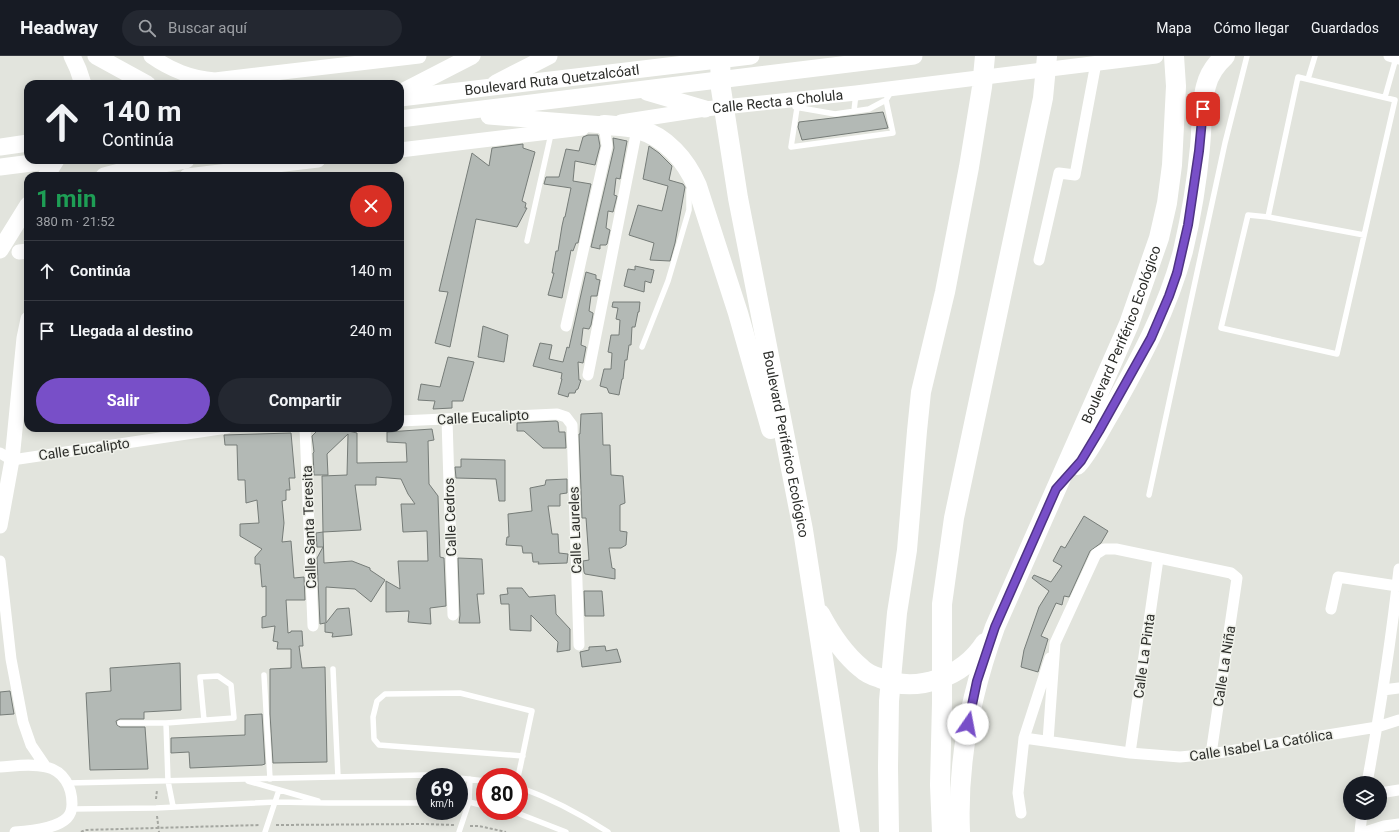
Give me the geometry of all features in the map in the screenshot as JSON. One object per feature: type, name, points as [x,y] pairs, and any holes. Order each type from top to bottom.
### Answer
[{"type":"highway","name":"Boulevard Periférico Ecológico","points":[[720,56],[722,88],[738,198],[803,530],[815,601],[840,778],[850,832]]},
{"type":"highway","points":[[889,832],[889,701],[897,613],[907,550],[921,392],[945,292],[969,167],[982,87],[985,56]]},
{"type":"highway","points":[[942,832],[940,784],[942,604],[954,518],[1043,98],[1047,56]]},
{"type":"highway","name":"Boulevard Periférico Ecológico","points":[[960,832],[962,773],[968,724],[977,681],[995,627],[1129,324],[1159,238],[1167,204],[1172,166],[1176,86],[1174,56]]},
{"type":"highway","points":[[1056,489],[1081,461],[1099,431],[1151,338],[1169,296],[1183,249],[1190,218],[1206,86],[1213,69],[1225,56]]},
{"type":"highway","points":[[604,125],[637,129],[660,140],[679,156],[687,175],[697,186],[738,313],[785,478],[803,530]]},
{"type":"highway","points":[[815,601],[828,628],[861,669],[872,675],[895,683],[918,684],[939,680],[950,675],[968,663],[976,655],[984,646],[995,627]]},
{"type":"main road","points":[[72,56],[82,80]]},
{"type":"main road","points":[[96,56],[140,80]]},
{"type":"main road","points":[[151,56],[182,74],[215,80],[419,56]]},
{"type":"main road","points":[[404,91],[472,56]]},
{"type":"main road","points":[[486,88],[549,56]]},
{"type":"main road","name":"Boulevard Ruta Quetzalcóatl","points":[[404,98],[751,56]]},
{"type":"main road","name":"Calle Recta a Cholula","points":[[404,119],[914,56]]},
{"type":"main road","name":"Calle Recta a Cholula","points":[[404,150],[604,125],[705,109],[794,104],[856,93],[890,94],[1096,63],[1156,56]]},
{"type":"main road","points":[[641,90],[705,109]]},
{"type":"main road","points":[[451,113],[604,125]]},
{"type":"main road","points":[[0,147],[24,144]]},
{"type":"main road","points":[[119,172],[162,164]]},
{"type":"main road","points":[[220,172],[285,164]]},
{"type":"main road","points":[[0,167],[52,166]]},
{"type":"main road","points":[[0,250],[24,217]]},
{"type":"main road","points":[[0,526],[6,456],[24,338]]},
{"type":"street","points":[[1039,260],[1060,173],[1075,175],[1096,63]]},
{"type":"street","points":[[566,326],[607,146],[604,125]]},
{"type":"street","points":[[588,375],[637,129]]},
{"type":"street","name":"Calle Eucalipto","points":[[404,421],[557,414],[566,417]]},
{"type":"street","name":"Calle Laureles","points":[[566,417],[572,425],[579,645]]},
{"type":"street","name":"Calle Cedros","points":[[447,419],[453,615]]},
{"type":"street","name":"Calle Eucalipto","points":[[6,456],[195,432]]},
{"type":"street","name":"Calle Santa Teresita","points":[[305,432],[313,626]]},
{"type":"street","points":[[1021,813],[1018,792],[1024,738],[1055,643],[1096,554],[1104,549],[1116,550],[1158,559]]},
{"type":"street","name":"Calle La Niña","points":[[1158,559],[1231,573],[1237,578],[1211,754]]},
{"type":"street","name":"Calle La Pinta","points":[[1130,754],[1158,559]]},
{"type":"street","points":[[0,561],[5,660],[31,746],[46,767]]},
{"type":"street","points":[[1368,776],[1397,603],[1399,569]]},
{"type":"street","points":[[1331,610],[1338,577],[1397,586]]},
{"type":"street","points":[[1048,741],[1055,643]]},
{"type":"street","points":[[1383,690],[1399,688]]},
{"type":"street","name":"Calle Isabel La Católica","points":[[1024,738],[1130,754],[1180,757],[1211,754],[1377,727],[1399,720]]},
{"type":"street","points":[[0,767],[19,765],[46,767],[58,772],[68,783],[72,796],[72,809],[68,817],[58,824],[32,831],[15,832]]},
{"type":"street","points":[[1387,792],[1399,790]]},
{"type":"street","points":[[1360,832],[1361,820]]},
{"type":"street","points":[[1366,832],[1384,826],[1399,824]]},
{"type":"lane","points":[[1149,495],[1225,143],[1247,56]]},
{"type":"lane","points":[[1308,79],[1315,56]]},
{"type":"lane","points":[[1385,97],[1395,58]]},
{"type":"lane","points":[[1268,217],[1298,77],[1395,100],[1337,354],[1221,328],[1248,215],[1268,217],[1364,235]]},
{"type":"lane","points":[[854,111],[856,93]]},
{"type":"lane","points":[[890,94],[893,133],[791,147],[794,104],[835,114],[869,109],[890,94]]},
{"type":"lane","points":[[527,241],[551,132]]},
{"type":"lane","points":[[642,347],[668,281],[689,210],[690,194],[687,175]]},
{"type":"lane","points":[[333,669],[338,777]]},
{"type":"lane","points":[[264,675],[270,779]]},
{"type":"lane","points":[[120,723],[166,723],[234,718],[231,685],[218,676],[200,677],[204,720]]},
{"type":"lane","points":[[520,768],[523,756],[532,711],[460,693],[385,694],[377,701],[373,717],[374,739],[379,745],[523,756]]},
{"type":"lane","points":[[166,723],[168,781],[174,806]]},
{"type":"lane","points":[[68,783],[416,775]]},
{"type":"lane","points":[[242,779],[328,803]]},
{"type":"lane","points":[[459,832],[469,802],[470,779],[476,780]]},
{"type":"lane","points":[[266,832],[279,790]]},
{"type":"lane","points":[[528,790],[581,815],[608,832]]},
{"type":"lane","points":[[72,809],[276,802],[416,802]]},
{"type":"lane","points":[[469,802],[476,804]]},
{"type":"lane","points":[[528,817],[566,832]]},
{"type":"path","points":[[81,832],[85,830],[268,825],[424,824],[480,826],[506,832]]},
{"type":"building","points":[[883,112],[888,128],[802,140],[798,127],[799,122]]},
{"type":"building","points":[[588,135],[598,135],[600,146],[595,165],[575,161],[573,181],[591,184],[578,243],[576,243],[573,251],[571,250],[562,298],[548,295],[554,273],[552,273],[556,251],[558,251],[571,188],[544,184],[546,177],[559,177],[566,149],[579,151],[583,137]]},
{"type":"building","points":[[613,138],[627,141],[620,179],[616,178],[614,195],[617,196],[613,212],[608,211],[606,228],[610,230],[607,244],[600,245],[600,249],[591,247],[614,148]]},
{"type":"building","points":[[523,144],[523,148],[535,152],[522,201],[526,203],[525,208],[527,208],[517,227],[476,219],[450,347],[435,343],[448,292],[439,291],[472,153],[489,166],[492,148]]},
{"type":"building","points":[[649,146],[659,153],[672,166],[669,180],[683,184],[685,187],[675,243],[670,261],[650,260],[654,243],[629,235],[638,205],[662,211],[668,186],[643,179]]},
{"type":"building","points":[[635,266],[654,270],[651,283],[645,281],[644,292],[624,286],[628,269],[635,270]]},
{"type":"building","points":[[586,272],[596,275],[596,279],[600,280],[597,296],[591,296],[589,311],[593,314],[591,325],[589,329],[583,328],[581,345],[586,347],[583,363],[578,362],[579,380],[581,380],[575,393],[569,393],[568,397],[558,394],[562,373],[533,366],[540,343],[552,345],[549,359],[563,362],[567,347],[569,348]]},
{"type":"building","points":[[613,302],[640,302],[635,327],[632,327],[631,345],[629,345],[627,360],[625,360],[623,379],[619,395],[609,393],[607,388],[600,386],[604,369],[611,369],[612,353],[608,352],[611,335],[619,335],[620,320],[616,319],[618,308],[612,307]]},
{"type":"building","points":[[483,326],[508,335],[504,362],[478,357]]},
{"type":"building","points":[[448,357],[474,362],[463,401],[452,401],[452,408],[433,409],[435,401],[418,400],[421,384],[440,387]]},
{"type":"building","points":[[602,413],[603,445],[610,445],[611,475],[623,476],[625,503],[620,505],[620,531],[627,532],[626,545],[621,548],[609,548],[612,568],[615,569],[615,579],[585,574],[583,561],[589,560],[586,518],[582,518],[579,434],[581,414]]},
{"type":"building","points":[[558,422],[559,432],[565,432],[566,448],[543,448],[524,431],[517,431],[517,423]]},
{"type":"building","points":[[432,429],[434,440],[428,441],[429,484],[438,496],[440,557],[444,558],[446,606],[430,608],[431,624],[408,622],[409,611],[386,612],[386,581],[400,589],[398,561],[428,561],[427,531],[403,532],[401,504],[415,504],[408,494],[401,479],[376,477],[376,485],[355,485],[361,530],[323,532],[322,476],[347,475],[348,434],[327,454],[328,475],[314,475],[312,436],[316,432],[357,433],[357,463],[407,462],[406,443],[387,442],[387,432]]},
{"type":"building","points":[[291,433],[295,478],[289,478],[290,490],[286,490],[286,500],[282,501],[284,523],[282,542],[291,541],[294,578],[304,577],[305,600],[286,600],[288,633],[291,631],[302,631],[303,646],[299,646],[302,668],[325,667],[327,762],[273,763],[270,714],[270,669],[291,668],[291,649],[277,649],[278,642],[273,641],[275,626],[262,628],[262,617],[266,616],[266,586],[262,587],[260,564],[255,564],[255,557],[262,549],[240,536],[240,524],[259,523],[257,500],[246,503],[245,480],[238,480],[237,445],[225,445],[224,435]]},
{"type":"building","points":[[461,459],[505,460],[505,501],[499,501],[496,479],[456,478],[455,467],[461,467]]},
{"type":"building","points":[[567,479],[567,493],[560,494],[560,506],[548,506],[552,534],[558,534],[559,553],[568,554],[567,563],[538,564],[539,562],[533,562],[532,553],[523,553],[522,546],[506,545],[507,537],[509,537],[508,514],[532,511],[530,488],[545,485],[546,480]]},
{"type":"building","points":[[1084,516],[1108,531],[1101,543],[1090,551],[1069,597],[1064,596],[1062,605],[1056,603],[1041,636],[1048,639],[1038,672],[1021,667],[1024,650],[1039,607],[1049,591],[1032,578],[1034,575],[1051,582],[1062,566],[1053,561],[1061,546],[1065,548]]},
{"type":"building","points":[[323,532],[324,563],[352,561],[370,568],[370,570],[385,580],[371,602],[355,589],[326,587],[326,623],[337,609],[349,608],[352,635],[332,637],[333,633],[325,632],[325,623],[320,624],[317,558],[323,547],[317,547],[316,533]]},
{"type":"building","points":[[458,558],[482,559],[484,594],[477,594],[480,623],[459,623]]},
{"type":"building","points":[[507,588],[522,588],[529,597],[555,595],[556,614],[570,629],[570,650],[557,652],[558,642],[531,615],[531,631],[510,630],[509,604],[501,604],[500,595],[508,594]]},
{"type":"building","points":[[584,591],[602,591],[604,616],[585,616]]},
{"type":"building","points":[[605,646],[606,651],[617,649],[621,662],[582,667],[580,652],[589,650],[589,647]]},
{"type":"building","points":[[180,663],[181,710],[144,712],[144,719],[120,719],[116,721],[117,725],[120,727],[145,727],[148,769],[90,770],[86,693],[111,691],[110,668]]},
{"type":"building","points":[[10,691],[14,714],[0,715],[0,692]]},
{"type":"building","points":[[262,714],[265,764],[190,768],[189,752],[171,753],[171,738],[245,735],[245,715]]},
{"type":"route","points":[[968,724],[977,681],[995,627],[1056,489],[1081,461],[1099,431],[1151,338],[1169,296],[1177,273],[1188,225],[1199,151],[1203,109]]}]
